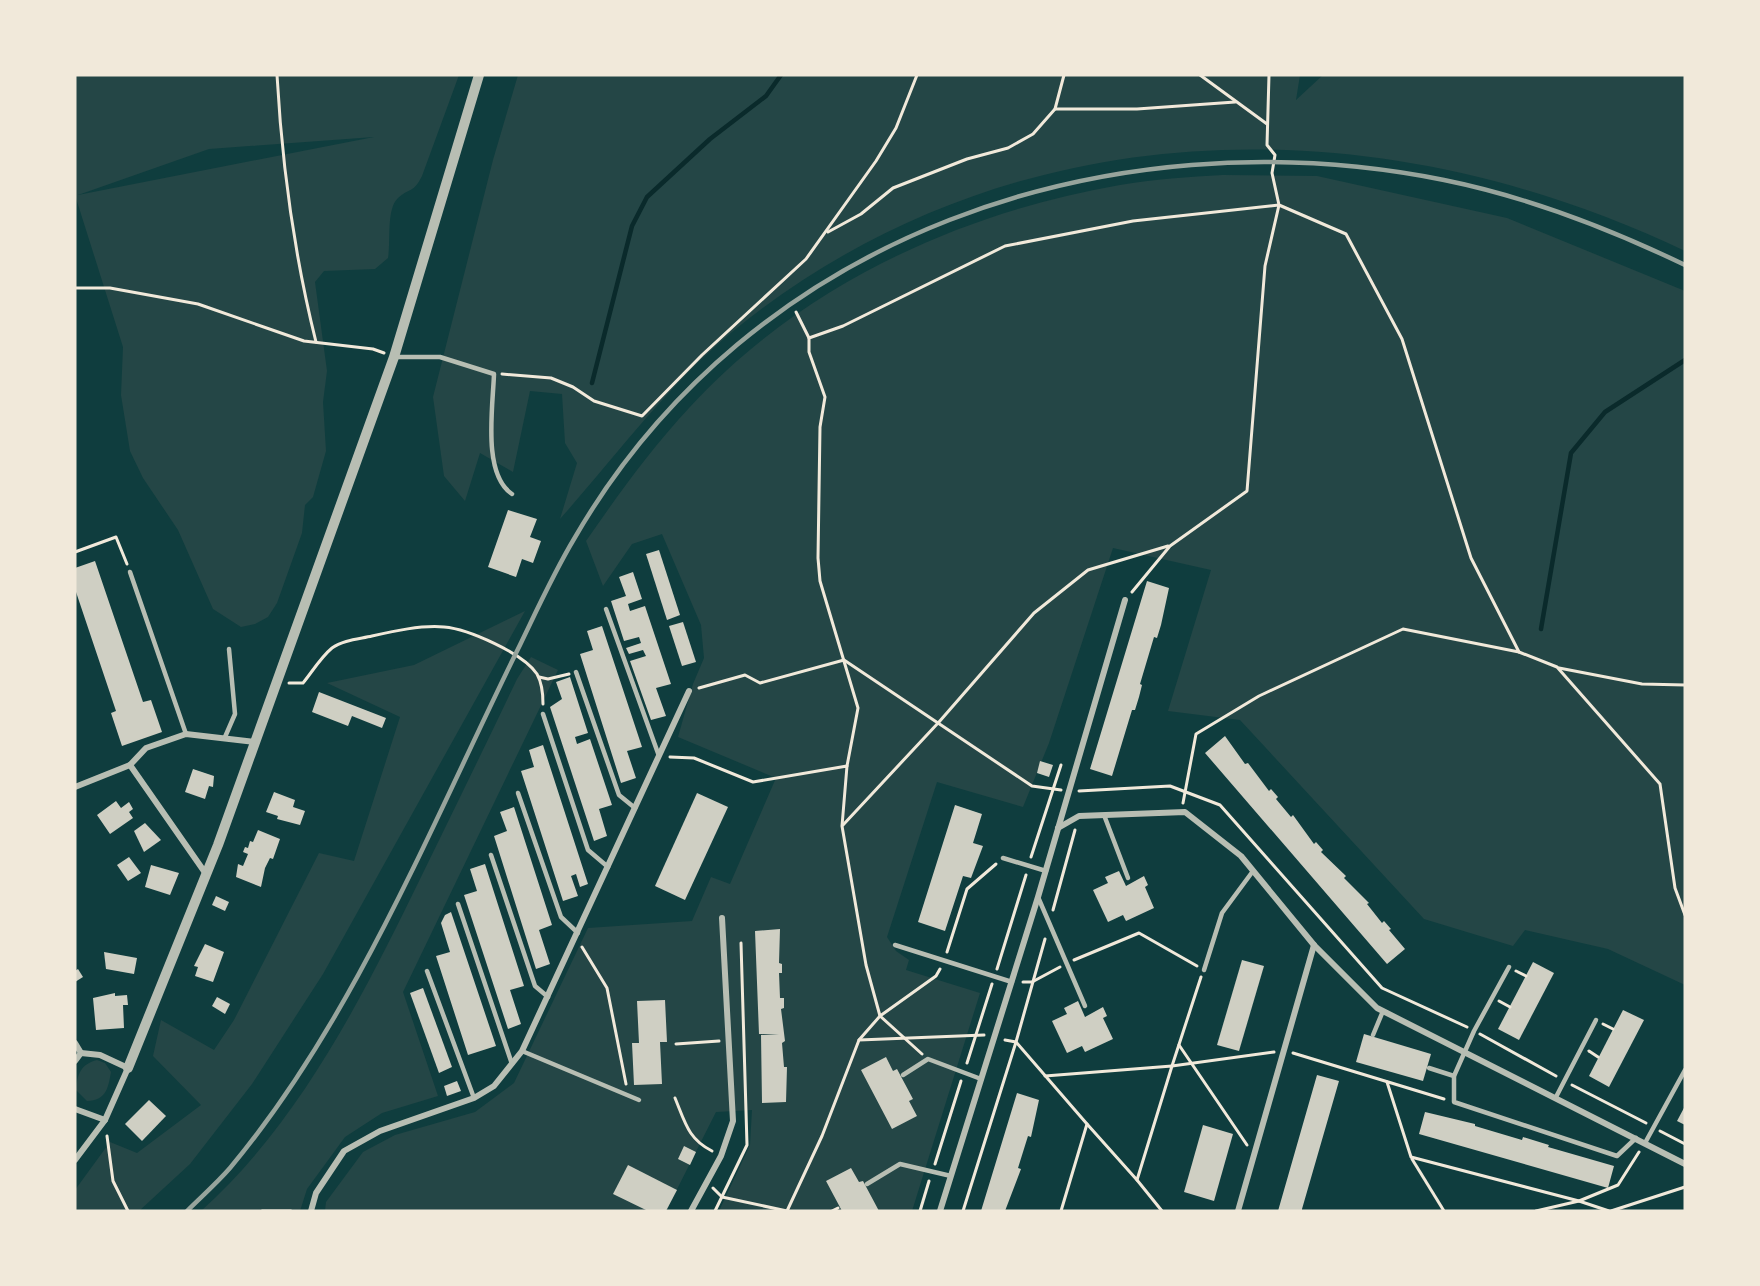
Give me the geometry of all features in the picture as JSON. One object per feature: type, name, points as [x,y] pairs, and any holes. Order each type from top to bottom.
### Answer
[{"type":"street","points":[[75,1161],[105,1120],[128,1068],[279,683],[394,357],[479,75]]},
{"type":"street","points":[[940,1211],[1046,871],[1125,600]]},
{"type":"street","points":[[311,1211],[316,1193],[344,1151],[380,1131],[474,1098],[494,1086],[522,1051],[689,691]]},
{"type":"street","points":[[75,787],[130,765],[146,748],[186,734],[255,742]]},
{"type":"street","points":[[130,765],[206,874]]},
{"type":"street","points":[[1058,828],[1079,816],[1182,811],[1241,856],[1314,945],[1383,1011],[1685,1164]]},
{"type":"street","points":[[691,1211],[721,1155],[733,1121],[722,918]]},
{"type":"street","points":[[1238,1211],[1314,945]]},
{"type":"street","points":[[75,1043],[81,1053]]},
{"type":"street","points":[[81,1053],[100,1055],[128,1068]]},
{"type":"street","points":[[75,1061],[81,1053]]},
{"type":"street","points":[[75,1108],[105,1120]]},
{"type":"lane","points":[[394,357],[440,357],[494,374],[491,459],[507,490],[512,494]]},
{"type":"lane","points":[[130,572],[186,734]]},
{"type":"lane","points":[[606,609],[659,756]]},
{"type":"lane","points":[[225,737],[235,714],[229,649]]},
{"type":"lane","points":[[576,672],[619,795],[635,808]]},
{"type":"lane","points":[[543,714],[588,850],[608,867]]},
{"type":"lane","points":[[518,794],[561,917],[578,933]]},
{"type":"lane","points":[[1104,815],[1128,878]]},
{"type":"lane","points":[[491,855],[535,986],[548,998]]},
{"type":"lane","points":[[1003,858],[1046,871]]},
{"type":"lane","points":[[1204,970],[1222,913],[1253,871]]},
{"type":"lane","points":[[1038,897],[1085,1006]]},
{"type":"lane","points":[[458,904],[512,1064]]},
{"type":"lane","points":[[895,945],[1012,982]]},
{"type":"lane","points":[[1509,967],[1474,1031],[1454,1076],[1454,1102],[1617,1156],[1636,1138]]},
{"type":"lane","points":[[427,971],[474,1098]]},
{"type":"lane","points":[[1373,1035],[1383,1011]]},
{"type":"lane","points":[[1556,1097],[1596,1020]]},
{"type":"lane","points":[[522,1051],[639,1100]]},
{"type":"lane","points":[[903,1075],[928,1059],[981,1079]]},
{"type":"lane","points":[[1429,1068],[1454,1076]]},
{"type":"lane","points":[[1645,1143],[1685,1070]]},
{"type":"lane","points":[[867,1184],[900,1164],[951,1176]]},
{"type":"path","points":[[277,75],[285,176],[295,244],[316,342]]},
{"type":"path","points":[[494,374],[551,378],[573,387],[594,401],[642,416],[702,355],[806,259],[891,136],[917,75]]},
{"type":"path","points":[[826,233],[861,214],[893,188],[967,159],[1008,148],[1033,134],[1055,108],[1064,75]]},
{"type":"path","points":[[1200,75],[1267,124]]},
{"type":"path","points":[[1125,600],[1170,546],[1247,491],[1265,266],[1279,205],[1272,173],[1275,155],[1267,145],[1269,75]]},
{"type":"path","points":[[1055,108],[1137,109],[1235,102]]},
{"type":"path","points":[[809,338],[843,327],[1005,246],[1133,221],[1279,205],[1346,234],[1402,339],[1471,558],[1519,652]]},
{"type":"path","points":[[75,288],[110,288],[198,304],[241,321],[304,341],[373,349],[394,357]]},
{"type":"path","points":[[796,312],[809,338],[809,352],[825,397],[820,427],[818,558],[820,581],[858,708],[847,766],[842,826],[866,965],[880,1016],[928,1059]]},
{"type":"path","points":[[75,552],[116,537],[130,572]]},
{"type":"path","points":[[842,826],[939,722],[1034,613],[1088,570],[1170,546]]},
{"type":"path","points":[[279,683],[303,683],[333,648],[350,640],[392,632],[445,627],[475,636],[508,650],[525,662],[539,677],[548,679],[576,672]]},
{"type":"path","points":[[1182,811],[1196,734],[1259,696],[1403,628],[1519,652],[1557,668],[1642,684],[1685,684]]},
{"type":"path","points":[[689,691],[745,675],[760,683],[844,660],[1032,786],[1069,791],[1170,786],[1186,790],[1220,805],[1382,988],[1474,1031],[1685,1144]]},
{"type":"path","points":[[1557,668],[1660,784],[1675,888],[1685,915]]},
{"type":"path","points":[[539,677],[543,714]]},
{"type":"path","points":[[659,756],[694,758],[753,782],[847,766]]},
{"type":"path","points":[[920,1211],[1061,765]]},
{"type":"path","points":[[963,1211],[1016,1042],[1079,816]]},
{"type":"path","points":[[578,933],[588,960],[607,988],[622,1075],[631,1097]]},
{"type":"path","points":[[1012,982],[1032,982],[1066,963],[1139,933],[1204,970],[1137,1180]]},
{"type":"path","points":[[707,1183],[722,1197],[787,1211],[822,1136],[859,1040],[976,1034],[1016,1042],[1162,1211]]},
{"type":"path","points":[[676,1044],[730,1040]]},
{"type":"path","points":[[1179,1046],[1254,1154]]},
{"type":"path","points":[[1046,1076],[1172,1066],[1284,1051],[1454,1102]]},
{"type":"path","points":[[1387,1082],[1411,1158],[1444,1211]]},
{"type":"path","points":[[675,1098],[688,1129],[698,1144],[721,1155]]},
{"type":"path","points":[[105,1120],[112,1181],[128,1211]]},
{"type":"path","points":[[1061,1211],[1087,1124]]},
{"type":"path","points":[[1536,1211],[1579,1201],[1618,1185],[1645,1143]]},
{"type":"path","points":[[1411,1158],[1610,1211],[1685,1187]]},
{"type":"path","points":[[715,1211],[722,1197]]},
{"type":"path","points":[[832,1211],[838,1208]]},
{"type":"path","points":[[262,1211],[291,1211]]},
{"type":"shaded area","points":[[75,75],[459,75],[419,182],[394,203],[390,218],[388,258],[375,269],[324,271],[315,282],[327,371],[323,402],[326,451],[313,497],[305,505],[302,533],[277,603],[268,617],[255,624],[241,627],[213,609],[178,530],[143,478],[130,451],[121,395],[123,347],[75,195]],"holes":[[[374,137],[78,195],[209,149]]]},
{"type":"shaded area","points":[[518,75],[1300,75],[1296,100],[1323,75],[1685,75],[1685,251],[1566,202],[1443,169],[1319,152],[1195,151],[1072,168],[953,203],[839,258],[732,332],[708,353],[664,398],[560,519],[577,463],[565,443],[562,394],[530,391],[513,472],[480,453],[465,501],[444,476],[433,397],[493,160]]},
{"type":"shaded area","points":[[1223,175],[1317,176],[1507,218],[1685,291],[1685,985],[1608,949],[1525,930],[1513,946],[1424,919],[1240,720],[1168,711],[1211,570],[1113,548],[1049,743],[1023,807],[937,782],[887,937],[896,951],[909,960],[906,970],[980,993],[912,1211],[719,1211],[750,1145],[752,1110],[716,1112],[666,1211],[325,1211],[326,1202],[363,1152],[395,1135],[475,1112],[514,1083],[588,928],[692,921],[711,877],[730,884],[776,778],[678,737],[693,684],[704,658],[701,625],[662,534],[632,544],[603,586],[586,541],[661,440],[689,408],[733,365],[781,326],[832,291],[886,261],[1000,214],[1060,198],[1133,183]]},
{"type":"shaded area","points":[[525,611],[323,974],[252,1084],[190,1164],[139,1211],[75,1211],[75,1190],[110,1142],[137,1153],[201,1105],[153,1056],[161,1020],[214,1050],[234,1020],[319,853],[354,861],[400,717],[327,683],[414,665]]},
{"type":"shaded area","points":[[531,657],[558,670],[403,992],[438,1096],[382,1113],[345,1137],[307,1189],[300,1211],[201,1211],[237,1176],[270,1137],[300,1097],[327,1054],[377,965],[517,679]]},
{"type":"shaded area","points":[[97,1060],[105,1063],[111,1072],[109,1084],[102,1096],[87,1101],[76,1090],[77,1079],[87,1064]]},
{"type":"building","points":[[508,510],[537,519],[530,537],[541,541],[533,563],[522,559],[516,577],[488,567]]},
{"type":"building","points":[[659,550],[680,615],[667,620],[646,554]]},
{"type":"building","points":[[95,561],[143,702],[151,700],[162,732],[122,746],[111,713],[116,711],[75,589],[75,568]]},
{"type":"building","points":[[633,572],[642,599],[628,604],[630,611],[645,606],[671,684],[656,688],[666,716],[651,720],[630,661],[646,656],[643,650],[629,654],[626,648],[641,643],[639,637],[624,641],[611,601],[626,596],[619,577]]},
{"type":"building","points":[[1147,581],[1169,588],[1161,625],[1157,638],[1154,637],[1140,684],[1142,685],[1139,697],[1135,710],[1132,710],[1112,776],[1090,769]]},
{"type":"building","points":[[683,622],[696,662],[682,666],[669,626]]},
{"type":"building","points":[[602,626],[642,747],[627,751],[636,778],[621,783],[580,654],[593,650],[587,631]]},
{"type":"building","points":[[570,677],[588,733],[575,737],[577,744],[590,739],[612,805],[599,809],[607,836],[594,841],[550,707],[562,699],[556,682]]},
{"type":"building","points":[[319,692],[386,718],[382,728],[352,716],[348,726],[312,712]]},
{"type":"building","points":[[1225,736],[1245,764],[1248,763],[1269,791],[1271,789],[1278,797],[1276,799],[1291,817],[1293,815],[1314,844],[1316,842],[1323,850],[1321,852],[1369,903],[1367,904],[1382,923],[1384,921],[1391,929],[1389,930],[1405,949],[1387,964],[1205,753]]},
{"type":"building","points":[[543,745],[588,884],[580,887],[576,874],[571,876],[578,896],[563,901],[521,771],[534,767],[529,750]]},
{"type":"building","points":[[1040,761],[1053,765],[1049,777],[1037,773]]},
{"type":"building","points":[[193,769],[214,776],[213,787],[209,786],[205,799],[185,792]]},
{"type":"building","points":[[274,792],[295,800],[293,807],[305,811],[300,825],[277,819],[278,816],[266,812]]},
{"type":"building","points":[[697,793],[728,807],[685,900],[655,886]]},
{"type":"building","points":[[116,801],[121,808],[129,802],[133,809],[129,812],[133,818],[110,834],[97,815]]},
{"type":"building","points":[[955,805],[982,814],[973,843],[983,846],[971,878],[963,876],[945,931],[918,922]]},
{"type":"building","points":[[514,807],[552,925],[539,930],[550,964],[536,969],[494,836],[507,831],[500,812]]},
{"type":"building","points":[[145,823],[161,840],[144,852],[134,831]]},
{"type":"building","points":[[258,830],[280,839],[273,859],[270,858],[265,868],[261,887],[236,877],[238,864],[243,866],[248,854],[243,852],[245,847],[248,848],[250,841],[253,842]]},
{"type":"building","points":[[129,857],[141,873],[128,881],[117,865]]},
{"type":"building","points":[[485,864],[524,986],[510,990],[521,1024],[508,1029],[464,895],[477,891],[470,869]]},
{"type":"building","points":[[151,865],[179,873],[170,895],[145,887]]},
{"type":"building","points":[[1119,871],[1126,886],[1144,876],[1148,885],[1145,887],[1154,908],[1126,921],[1123,915],[1108,922],[1093,890],[1108,883],[1105,877]]},
{"type":"building","points":[[216,896],[229,902],[225,911],[212,905]]},
{"type":"building","points":[[451,912],[496,1046],[468,1055],[436,956],[450,952],[441,923],[445,915]]},
{"type":"building","points":[[780,929],[779,963],[782,964],[782,973],[779,973],[780,998],[784,998],[784,1008],[781,1009],[785,1041],[782,1043],[784,1067],[787,1067],[786,1102],[762,1103],[761,1035],[779,1034],[759,1034],[755,931]]},
{"type":"building","points":[[205,944],[224,952],[213,982],[195,976],[198,967],[194,966]]},
{"type":"building","points":[[104,952],[137,958],[134,974],[106,969]]},
{"type":"building","points":[[1242,960],[1264,966],[1239,1051],[1217,1045]]},
{"type":"building","points":[[1533,962],[1554,973],[1519,1040],[1498,1029]]},
{"type":"building","points":[[78,969],[83,977],[75,982],[75,971]]},
{"type":"building","points":[[423,988],[452,1067],[439,1073],[410,993]]},
{"type":"building","points":[[115,993],[115,996],[127,995],[128,1005],[123,1005],[124,1028],[96,1030],[93,998]]},
{"type":"building","points":[[217,997],[230,1004],[225,1014],[212,1006]]},
{"type":"building","points":[[665,1000],[667,1042],[660,1042],[662,1084],[634,1085],[632,1043],[639,1043],[637,1001]]},
{"type":"building","points":[[1078,1001],[1085,1017],[1103,1007],[1107,1016],[1103,1018],[1113,1039],[1085,1052],[1082,1046],[1067,1053],[1052,1021],[1067,1014],[1064,1008]]},
{"type":"building","points":[[1623,1010],[1644,1020],[1609,1087],[1589,1076]]},
{"type":"building","points":[[1364,1034],[1431,1054],[1423,1081],[1356,1062]]},
{"type":"building","points":[[886,1057],[893,1071],[897,1069],[913,1099],[909,1101],[917,1116],[892,1129],[861,1070]]},
{"type":"building","points":[[1317,1075],[1339,1081],[1302,1211],[1278,1211]]},
{"type":"building","points":[[457,1081],[461,1091],[447,1096],[444,1086]]},
{"type":"building","points":[[1017,1093],[1039,1100],[1031,1137],[1028,1136],[1018,1168],[1021,1169],[1005,1211],[981,1211]]},
{"type":"building","points":[[149,1100],[166,1116],[142,1141],[125,1124]]},
{"type":"building","points":[[1685,1106],[1685,1125],[1677,1121]]},
{"type":"building","points":[[1425,1112],[1475,1124],[1475,1126],[1522,1140],[1523,1137],[1549,1145],[1548,1147],[1614,1166],[1608,1188],[1419,1134]]},
{"type":"building","points":[[1203,1125],[1233,1134],[1214,1201],[1184,1192]]},
{"type":"building","points":[[684,1146],[696,1152],[690,1165],[678,1159]]},
{"type":"building","points":[[628,1165],[677,1190],[666,1211],[648,1211],[613,1194]]},
{"type":"building","points":[[851,1168],[859,1182],[863,1181],[879,1211],[842,1211],[826,1181]]},
{"type":"waterway","points":[[592,383],[632,226],[647,197],[710,139],[766,96],[781,75]]},
{"type":"waterway","points":[[1541,629],[1571,453],[1605,412],[1685,360]]},
{"type":"railway","points":[[187,1211],[230,1168],[274,1110],[315,1049],[353,984],[389,918],[545,593],[574,539],[648,433],[737,345],[838,274],[949,220],[1068,184],[1191,165],[1318,164],[1444,180],[1506,195],[1567,215],[1627,238],[1685,265]]}]
